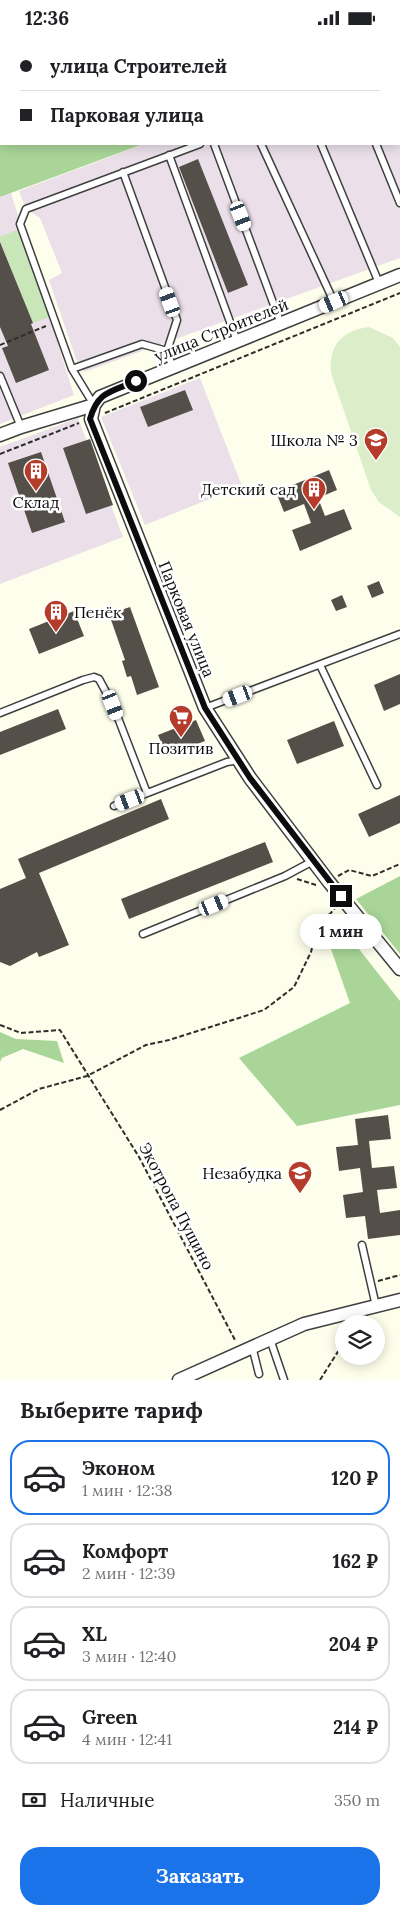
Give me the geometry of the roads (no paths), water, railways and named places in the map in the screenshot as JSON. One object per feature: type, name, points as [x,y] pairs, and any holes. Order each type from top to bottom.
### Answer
[{"type":"street","name":"улица Строителей","points":[[0,435],[20,427],[94,405],[100,397],[172,366],[282,324],[400,275]]},
{"type":"street","name":"Парковая улица","points":[[94,405],[90,419],[205,708],[239,760],[313,861],[400,969]]},
{"type":"street","points":[[179,1380],[240,1351],[304,1324],[400,1300]]},
{"type":"lane","points":[[94,405],[72,369],[20,223],[26,209],[197,145]]},
{"type":"lane","points":[[214,145],[282,324]]},
{"type":"lane","points":[[261,145],[334,302]]},
{"type":"lane","points":[[321,145],[379,283]]},
{"type":"lane","points":[[376,145],[400,203]]},
{"type":"lane","points":[[169,155],[237,341]]},
{"type":"lane","points":[[123,172],[177,320],[167,351],[172,366]]},
{"type":"lane","points":[[72,369],[142,344],[167,351]]},
{"type":"lane","points":[[0,376],[20,427]]},
{"type":"lane","points":[[205,708],[400,635]]},
{"type":"lane","points":[[320,665],[377,785]]},
{"type":"lane","points":[[0,713],[83,680],[94,677],[99,679],[113,705],[147,793]]},
{"type":"lane","points":[[114,806],[239,760]]},
{"type":"lane","points":[[143,934],[285,875],[313,861]]},
{"type":"lane","points":[[362,1245],[376,1306]]},
{"type":"lane","points":[[270,1339],[284,1380]]},
{"type":"lane","points":[[252,1346],[259,1374]]},
{"type":"place","name":"Школа № 3","points":[[376,461]]},
{"type":"place","name":"Склад","points":[[36,492]]},
{"type":"place","name":"Детский сад","points":[[314,510]]},
{"type":"place","name":"Пенёк","points":[[56,633]]},
{"type":"place","name":"Позитив","points":[[181,738]]},
{"type":"place","name":"Незабудка","points":[[300,1194]]}]
